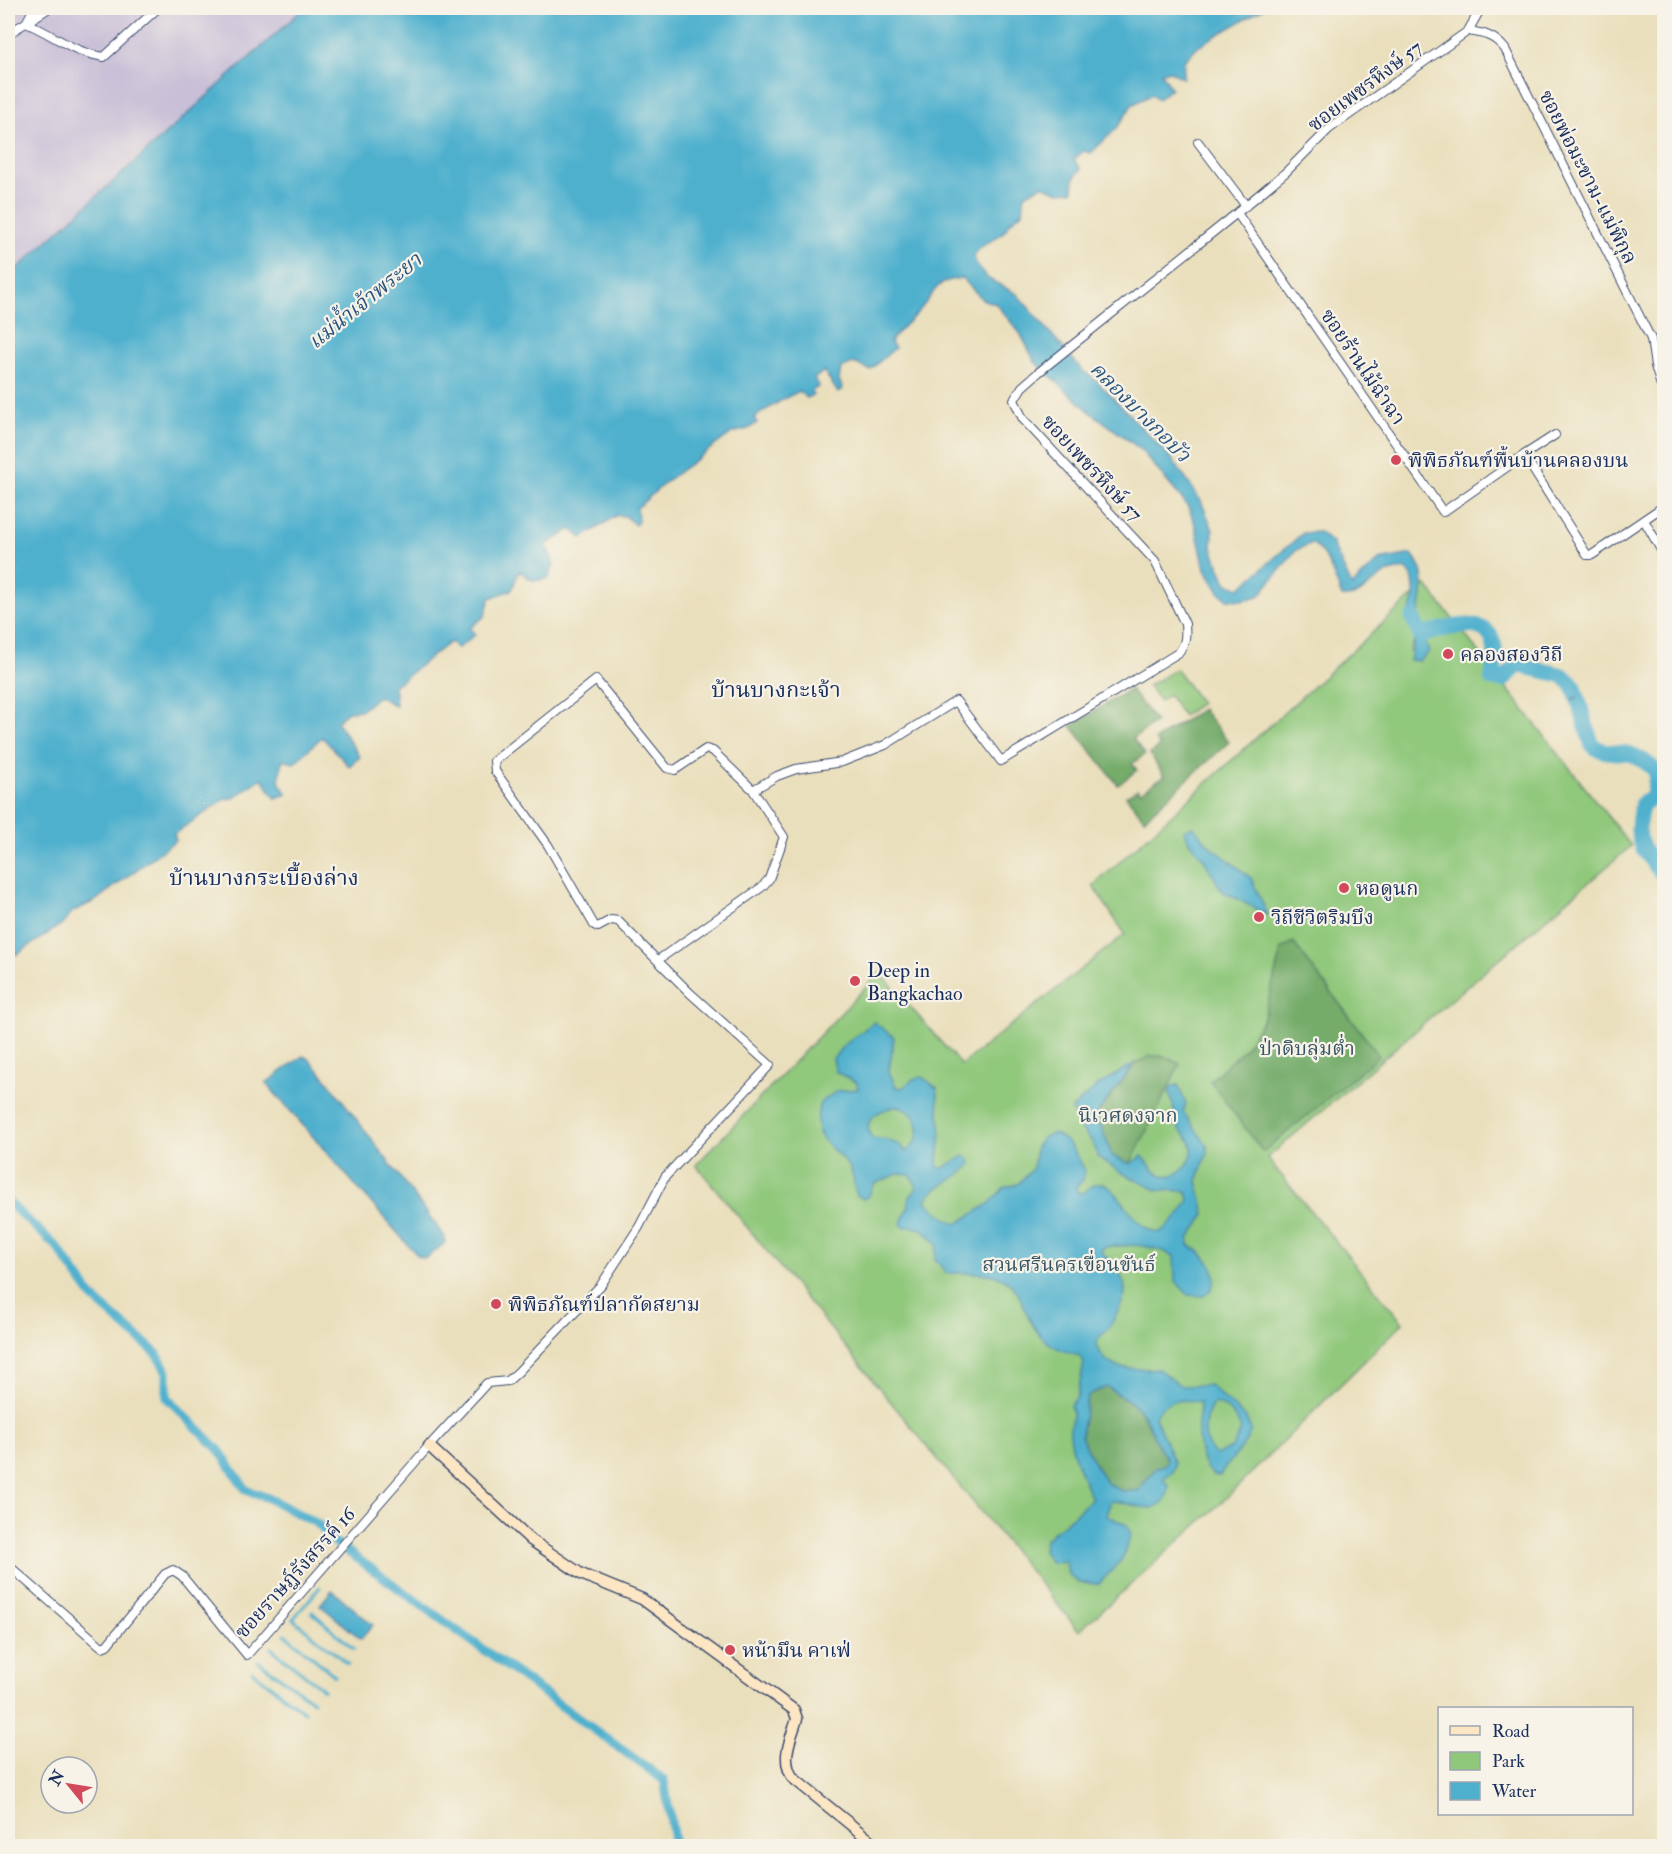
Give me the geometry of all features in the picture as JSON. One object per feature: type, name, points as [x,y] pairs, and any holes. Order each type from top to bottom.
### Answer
[{"type":"street","points":[[26,23],[34,8]]},
{"type":"street","points":[[8,33],[49,8]]},
{"type":"street","points":[[26,23],[47,31],[70,48],[104,57],[158,8]]},
{"type":"street","name":"ซอยเพชรหึงษ์ 57","points":[[753,790],[777,776],[796,769],[842,762],[885,745],[956,701],[1001,761],[1178,654],[1183,647],[1185,624],[1155,561],[1015,408],[1014,400],[1039,372],[1246,206],[1286,172],[1329,129],[1468,31],[1481,8]]},
{"type":"street","name":"ซอยพ่อมะขาม-แม่พิกุล","points":[[1468,31],[1484,33],[1499,41],[1505,49],[1651,339],[1665,395]]},
{"type":"street","points":[[1198,142],[1246,206]]},
{"type":"street","name":"ซอยร้านไม้ฉำฉา","points":[[1237,213],[1443,512],[1524,455]]},
{"type":"street","points":[[1555,435],[1524,455],[1587,555],[1592,555],[1665,506]]},
{"type":"street","points":[[1644,520],[1665,555]]},
{"type":"street","points":[[596,680],[667,768],[675,770],[706,750],[713,751],[753,790],[784,837],[769,879],[753,894],[657,960],[618,921],[611,920],[598,927],[594,925],[548,845],[495,771],[494,761],[596,680]]},
{"type":"street","name":"ซอยราษฎ์รังสรรค์ 16","points":[[8,1565],[102,1647],[107,1645],[165,1574],[173,1570],[182,1576],[247,1655],[346,1540],[487,1383],[508,1381],[601,1285],[639,1227],[665,1177],[682,1156],[770,1065],[657,960]]},
{"type":"street","points":[[429,1446],[531,1540],[581,1574],[642,1599],[794,1710],[797,1719],[787,1751],[787,1769],[793,1778],[877,1846]]},
{"type":"shaded area","points":[[8,8],[304,8],[8,277]]},
{"type":"green space","name":"สวนศรีนครเขื่อนขันธ์","points":[[1426,585],[1631,846],[1267,1158],[1403,1323],[1222,1502],[1079,1631],[696,1165],[880,972],[961,1065],[1125,934],[1093,886],[1413,596],[1413,609],[1407,616],[1417,634],[1410,651],[1419,661],[1418,617],[1422,588]]},
{"type":"green space","points":[[1176,669],[1201,703],[1183,716],[1169,695],[1160,701],[1148,686]]},
{"type":"green space","points":[[1130,689],[1156,722],[1133,739],[1145,754],[1132,764],[1137,770],[1118,785],[1071,726]]},
{"type":"green space","points":[[1202,709],[1229,742],[1144,819],[1126,796],[1138,789],[1141,792],[1164,776],[1150,754],[1160,746],[1155,740]]},
{"type":"green space","name":"ป่าดิบลุ่มต่ำ","points":[[1293,942],[1379,1056],[1263,1152],[1210,1081],[1245,1048],[1264,1018],[1281,950]]},
{"type":"green space","name":"นิเวศดงจาก","points":[[1150,1056],[1164,1056],[1180,1064],[1130,1164],[1112,1156],[1101,1126],[1092,1120],[1136,1063]]},
{"type":"green space","points":[[1107,1387],[1140,1412],[1167,1458],[1167,1464],[1156,1468],[1138,1491],[1121,1491],[1107,1483],[1081,1436],[1087,1399],[1090,1394]]},
{"type":"water","name":"แม่น้ำเจ้าพระยา","points":[[304,8],[1264,8],[1198,46],[1184,61],[1183,78],[1170,71],[1161,72],[1171,88],[1158,99],[1152,94],[1132,105],[1117,128],[1091,153],[1084,151],[1074,159],[1081,169],[1074,178],[1073,191],[1059,192],[1042,185],[1025,195],[1023,212],[1001,234],[977,251],[974,256],[976,264],[987,278],[1017,294],[1083,371],[1098,382],[1172,459],[1201,501],[1213,530],[1212,548],[1226,583],[1240,588],[1303,533],[1319,532],[1332,543],[1352,586],[1379,560],[1412,554],[1421,569],[1423,591],[1419,620],[1429,652],[1419,661],[1410,660],[1416,635],[1407,616],[1412,605],[1414,586],[1407,569],[1387,573],[1358,594],[1342,597],[1327,561],[1312,543],[1296,550],[1259,596],[1242,600],[1227,599],[1219,592],[1205,569],[1195,524],[1187,505],[1140,449],[1089,411],[1035,362],[1020,333],[996,304],[982,299],[962,278],[945,282],[936,288],[919,311],[890,342],[895,348],[870,370],[854,363],[841,368],[839,380],[843,389],[838,393],[824,371],[814,379],[819,386],[811,392],[813,395],[807,398],[800,392],[777,403],[754,418],[757,423],[748,429],[732,433],[668,480],[637,508],[638,522],[635,525],[625,516],[617,515],[582,538],[571,529],[546,545],[554,564],[549,578],[534,581],[519,571],[512,590],[490,598],[485,616],[470,628],[475,635],[458,648],[450,642],[394,686],[396,706],[378,696],[362,710],[348,711],[337,722],[360,757],[349,766],[322,737],[294,763],[282,760],[279,782],[287,794],[275,798],[262,778],[233,798],[225,799],[174,834],[176,840],[95,901],[72,912],[65,922],[16,955],[8,945],[8,277]]},
{"type":"water","points":[[1193,826],[1208,844],[1251,878],[1268,915],[1222,891],[1203,858],[1189,842],[1184,830]]},
{"type":"water","points":[[874,1022],[894,1037],[889,1071],[896,1087],[902,1088],[915,1078],[922,1077],[937,1088],[941,1136],[937,1167],[943,1168],[964,1156],[970,1159],[971,1165],[934,1190],[926,1200],[935,1210],[957,1224],[989,1204],[1004,1188],[1018,1184],[1033,1168],[1036,1147],[1042,1138],[1053,1133],[1068,1144],[1085,1171],[1083,1180],[1076,1187],[1077,1192],[1083,1193],[1093,1185],[1103,1183],[1118,1195],[1141,1224],[1158,1233],[1167,1227],[1189,1200],[1187,1191],[1157,1190],[1122,1173],[1098,1157],[1093,1143],[1078,1125],[1072,1109],[1097,1086],[1135,1063],[1092,1120],[1101,1126],[1112,1156],[1130,1164],[1142,1156],[1155,1172],[1164,1175],[1178,1173],[1188,1164],[1192,1151],[1190,1141],[1177,1125],[1169,1094],[1170,1087],[1178,1085],[1186,1104],[1183,1112],[1207,1145],[1207,1154],[1197,1181],[1205,1214],[1189,1239],[1189,1245],[1203,1255],[1212,1268],[1214,1282],[1211,1289],[1204,1296],[1188,1295],[1175,1280],[1174,1256],[1164,1252],[1140,1246],[1104,1247],[1101,1251],[1118,1271],[1125,1292],[1112,1323],[1096,1345],[1108,1362],[1115,1366],[1130,1369],[1158,1369],[1181,1386],[1209,1385],[1246,1418],[1251,1430],[1244,1445],[1220,1476],[1214,1475],[1205,1465],[1200,1451],[1199,1402],[1187,1400],[1174,1402],[1158,1411],[1155,1417],[1175,1464],[1172,1472],[1163,1479],[1169,1486],[1166,1498],[1161,1504],[1147,1508],[1111,1501],[1106,1515],[1127,1525],[1131,1534],[1122,1559],[1099,1584],[1080,1583],[1068,1574],[1066,1561],[1051,1563],[1043,1551],[1045,1540],[1092,1499],[1075,1459],[1070,1434],[1072,1412],[1070,1406],[1077,1397],[1084,1363],[1080,1356],[1052,1345],[1039,1334],[1017,1292],[1006,1280],[985,1274],[946,1273],[935,1259],[937,1245],[930,1236],[918,1228],[903,1227],[901,1223],[909,1205],[908,1200],[917,1188],[911,1175],[898,1174],[874,1184],[868,1197],[863,1199],[856,1195],[851,1170],[824,1140],[818,1126],[820,1103],[837,1091],[858,1089],[857,1083],[836,1072],[833,1059],[842,1047]],"holes":[[[899,1106],[912,1115],[918,1128],[916,1141],[905,1152],[903,1147],[894,1142],[872,1138],[868,1125],[875,1115]],[[1107,1387],[1132,1403],[1144,1416],[1167,1458],[1166,1464],[1156,1468],[1138,1491],[1121,1491],[1107,1483],[1095,1465],[1081,1436],[1087,1399],[1090,1394]],[[1214,1403],[1223,1406],[1234,1417],[1241,1430],[1232,1448],[1216,1455],[1207,1444],[1205,1437],[1207,1415]]]},
{"type":"water","points":[[303,1056],[309,1059],[327,1080],[445,1237],[445,1243],[426,1258],[418,1256],[266,1083]]},
{"type":"water","points":[[332,1590],[373,1625],[361,1639],[320,1605]]},
{"type":"waterway","name":"คลองบางกอบัว","points":[[1413,618],[1420,635],[1465,626],[1476,626],[1485,630],[1495,650],[1492,679],[1503,680],[1518,665],[1562,675],[1574,686],[1592,745],[1605,751],[1633,755],[1657,772],[1653,798],[1642,804],[1638,828],[1641,844],[1664,876]]},
{"type":"waterway","points":[[8,1202],[57,1247],[93,1298],[157,1354],[167,1372],[167,1398],[219,1450],[246,1490],[268,1498],[318,1524],[333,1541],[664,1780],[675,1846]]},
{"type":"waterway","points":[[320,1587],[293,1619],[348,1664]]},
{"type":"waterway","points":[[312,1612],[354,1649]]},
{"type":"waterway","points":[[285,1634],[335,1676]]},
{"type":"waterway","points":[[271,1648],[324,1690]]},
{"type":"waterway","points":[[258,1661],[313,1701]]},
{"type":"waterway","points":[[252,1671],[304,1712]]},
{"type":"ferry route","points":[[1571,700],[1581,695]]},
{"type":"place","name":"พิพิธภัณฑ์พื้นบ้านคลองบน","points":[[1396,460]]},
{"type":"place","name":"คลองสองวิถี","points":[[1448,654]]},
{"type":"place","name":"หอดูนก","points":[[1344,888]]},
{"type":"place","name":"วิถีชีวิตริมบึง","points":[[1259,917]]},
{"type":"place","name":"Deep in Bangkachao","points":[[855,981]]},
{"type":"place","name":"พิพิธภัณฑ์ปลากัดสยาม","points":[[496,1304]]},
{"type":"place","name":"หน้ามึน คาเฟ่","points":[[730,1650]]},
{"type":"district","name":"บ้านบางกะเจ้า","points":[[776,690]]},
{"type":"district","name":"บ้านบางกระเบื้องล่าง","points":[[264,878]]}]
